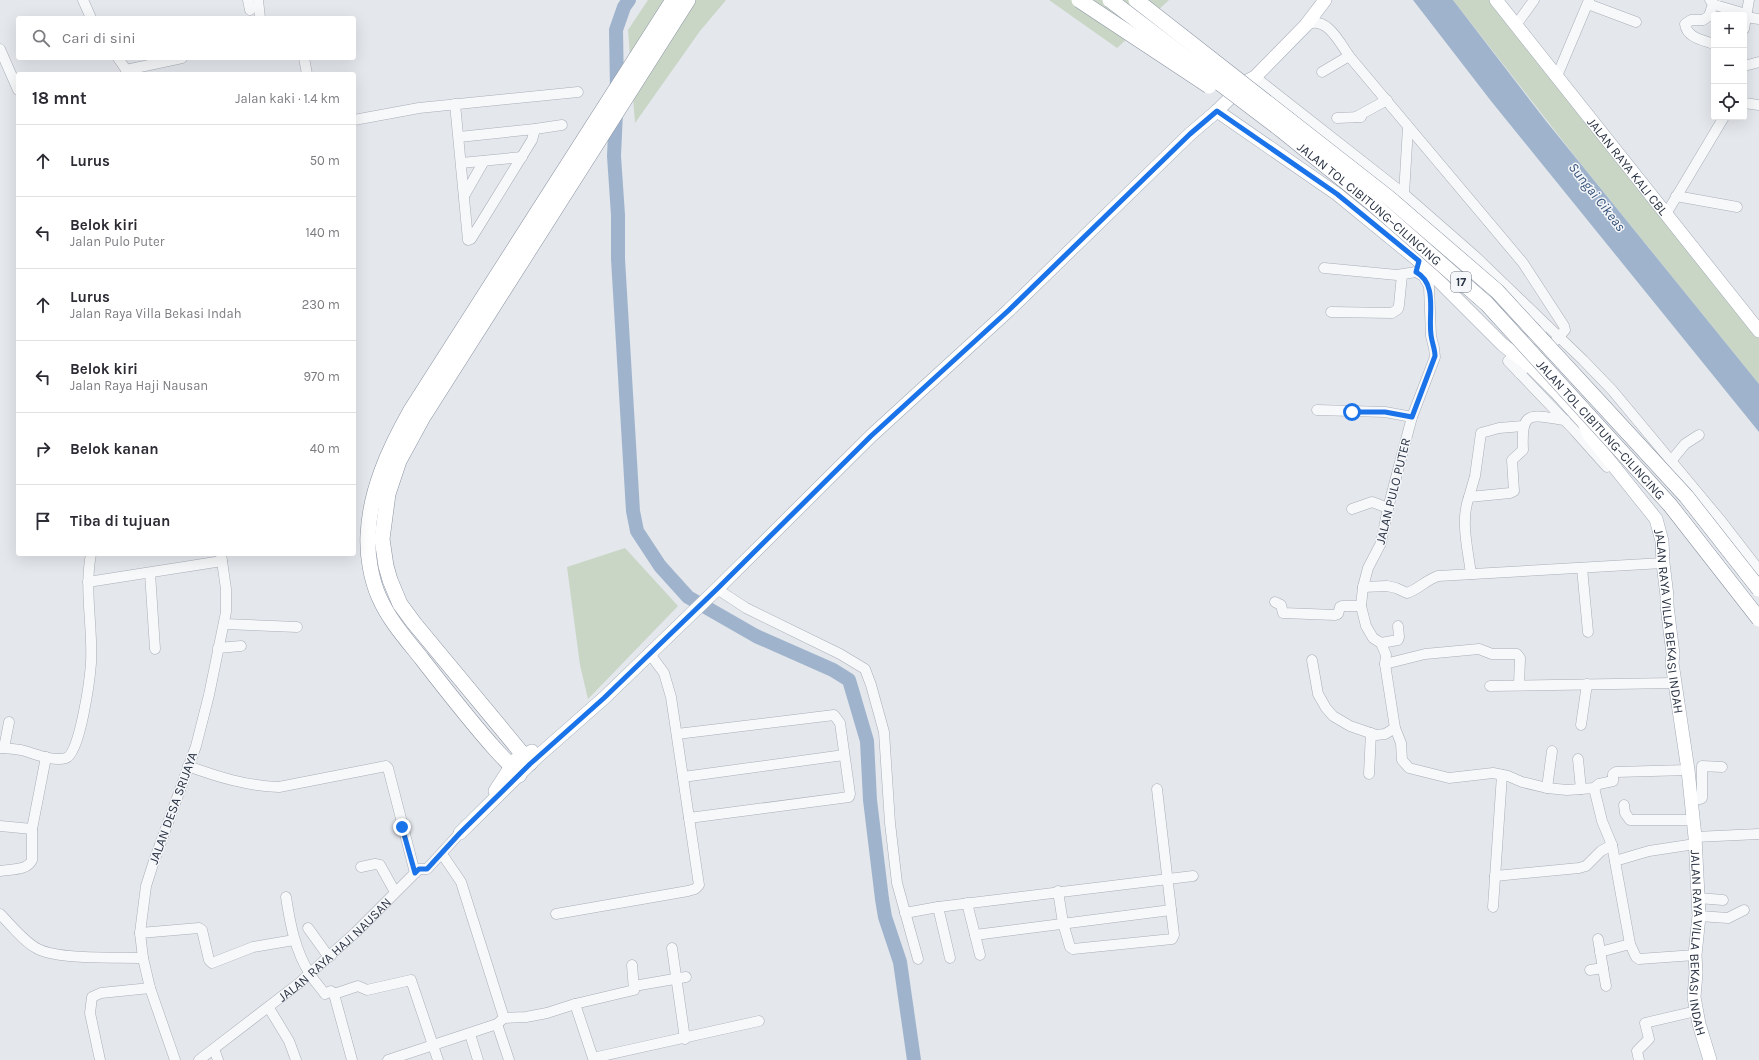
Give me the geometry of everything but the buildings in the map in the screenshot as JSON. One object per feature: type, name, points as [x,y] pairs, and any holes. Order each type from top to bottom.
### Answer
[{"type":"highway","points":[[503,278],[673,0]]},
{"type":"highway","points":[[521,765],[496,750],[392,620],[379,596],[371,569],[367,536],[375,490],[395,438],[411,410],[503,278],[657,50],[688,0]]},
{"type":"highway","points":[[657,50],[695,0]]},
{"type":"highway","points":[[1079,0],[1193,76],[1280,129]]},
{"type":"highway","name":"JALAN TOL CIBITUNG–CILINCING","points":[[1110,0],[1280,129],[1373,204],[1487,304],[1670,505],[1759,619]]},
{"type":"highway","name":"JALAN TOL CIBITUNG–CILINCING","points":[[1136,0],[1389,198],[1497,291],[1686,496],[1759,589]]},
{"type":"main road","name":"JALAN RAYA HAJI NAUSAN","points":[[460,833],[521,765],[554,740],[604,698],[715,591],[871,436],[1009,310],[1190,134],[1217,111],[1236,92],[1241,84],[1256,77],[1306,25],[1325,0]]},
{"type":"main road","name":"JALAN RAYA KALI CBL","points":[[1496,0],[1759,331]]},
{"type":"main road","name":"JALAN RAYA VILLA BEKASI INDAH","points":[[1217,111],[1337,194],[1514,355],[1524,369],[1584,423],[1589,435],[1656,519],[1662,542],[1663,563],[1674,654],[1672,663],[1674,683],[1688,770],[1695,841],[1699,916],[1695,955],[1696,974],[1694,998],[1704,1043],[1710,1060]]},
{"type":"street","points":[[83,0],[90,16]]},
{"type":"street","points":[[258,0],[260,16]]},
{"type":"street","points":[[1321,24],[1328,0]]},
{"type":"street","points":[[1516,26],[1534,0]]},
{"type":"street","points":[[1747,12],[1749,0]]},
{"type":"street","points":[[1557,76],[1589,2],[1636,22]]},
{"type":"street","points":[[1711,43],[1692,36],[1687,32],[1685,24],[1691,20],[1703,20],[1709,16],[1711,2],[1738,12]]},
{"type":"street","points":[[1747,15],[1759,19]]},
{"type":"street","points":[[1306,25],[1310,23],[1321,24],[1327,27],[1349,56],[1523,263],[1564,326],[1565,330],[1560,337],[1524,369],[1565,420],[1631,494],[1656,519]]},
{"type":"street","points":[[0,49],[16,85]]},
{"type":"street","points":[[1322,72],[1349,56]]},
{"type":"street","points":[[119,60],[128,72],[174,60]]},
{"type":"street","points":[[304,60],[307,72]]},
{"type":"street","points":[[1747,65],[1759,62]]},
{"type":"street","points":[[1256,77],[1404,194],[1476,257],[1560,337],[1612,390],[1671,460],[1759,570]]},
{"type":"street","points":[[356,120],[419,108],[578,92]]},
{"type":"street","points":[[1356,117],[1387,100]]},
{"type":"street","points":[[1747,103],[1759,105]]},
{"type":"street","points":[[455,104],[467,238],[470,240],[522,157],[533,138],[535,129]]},
{"type":"street","points":[[1337,118],[1371,117]]},
{"type":"street","points":[[1666,214],[1722,120]]},
{"type":"street","points":[[459,137],[562,125]]},
{"type":"street","points":[[1404,194],[1408,127]]},
{"type":"street","points":[[461,163],[522,157]]},
{"type":"street","points":[[464,197],[484,161]]},
{"type":"street","points":[[1676,196],[1736,207]]},
{"type":"street","points":[[1324,268],[1402,275],[1417,267]]},
{"type":"street","name":"JALAN PULO PUTER","points":[[1381,643],[1376,641],[1369,633],[1361,606],[1362,586],[1368,568],[1381,543],[1388,508],[1412,417],[1435,356],[1431,336],[1429,286],[1417,267]]},
{"type":"street","points":[[1331,312],[1392,313],[1398,309],[1402,275]]},
{"type":"street","points":[[1514,355],[1547,325]]},
{"type":"street","points":[[1317,410],[1385,412],[1412,417]]},
{"type":"street","points":[[1469,497],[1510,493],[1514,491],[1512,460],[1523,450],[1523,426],[1527,420],[1533,417],[1565,420]]},
{"type":"street","points":[[1471,574],[1466,525],[1466,506],[1475,476],[1481,433],[1500,428],[1523,426]]},
{"type":"street","points":[[1671,460],[1685,444],[1700,435]]},
{"type":"street","points":[[1352,509],[1372,502],[1388,508]]},
{"type":"street","points":[[9,722],[2,748],[20,750],[46,757],[64,758],[68,757],[78,738],[91,664],[88,582],[91,556]]},
{"type":"street","points":[[88,582],[201,564],[222,558]]},
{"type":"street","name":"JALAN DESA SRIJAYA","points":[[175,1060],[150,988],[142,958],[140,933],[146,886],[188,766],[209,695],[224,624],[226,601],[222,558]]},
{"type":"street","points":[[1362,586],[1387,586],[1407,593],[1416,590],[1430,578],[1438,576],[1663,563]]},
{"type":"street","points":[[1582,568],[1588,632]]},
{"type":"street","points":[[150,573],[156,649]]},
{"type":"street","points":[[715,591],[746,608],[840,654],[865,669],[872,685],[884,732],[890,823],[897,883],[918,959]]},
{"type":"street","points":[[1275,602],[1281,605],[1283,613],[1335,615],[1338,614],[1340,607],[1342,606],[1361,606]]},
{"type":"street","points":[[224,624],[297,627]]},
{"type":"street","points":[[1398,626],[1398,640],[1381,643],[1386,655],[1385,664],[1395,728],[1401,743],[1402,760],[1409,768],[1449,778],[1484,773],[1502,775],[1547,788],[1567,790],[1594,788],[1599,784],[1611,782],[1613,781],[1613,774],[1616,772],[1688,770]]},
{"type":"street","points":[[218,648],[240,646]]},
{"type":"street","points":[[1385,664],[1425,654],[1479,649],[1492,654],[1517,654],[1520,658],[1519,685]]},
{"type":"street","points":[[556,914],[695,889],[699,882],[668,681],[650,654]]},
{"type":"street","points":[[1312,660],[1318,694],[1326,708],[1343,723],[1380,736],[1395,728]]},
{"type":"street","points":[[1490,686],[1674,683]]},
{"type":"street","points":[[1582,725],[1587,684]]},
{"type":"street","points":[[677,734],[830,715],[838,718],[840,723],[850,794],[849,797],[689,818]]},
{"type":"street","points":[[1368,774],[1371,733]]},
{"type":"street","points":[[1547,788],[1552,751]]},
{"type":"street","points":[[683,777],[844,755]]},
{"type":"street","points":[[0,870],[24,867],[30,864],[32,860],[32,829],[46,757]]},
{"type":"street","points":[[1578,759],[1581,789]]},
{"type":"street","points":[[188,766],[242,783],[279,787],[386,766],[388,768],[415,873]]},
{"type":"street","points":[[1691,800],[1702,798],[1702,766],[1722,767]]},
{"type":"street","points":[[1493,907],[1502,775]]},
{"type":"street","points":[[1594,788],[1602,821],[1612,845],[1630,944],[1636,957],[1639,959],[1695,955]]},
{"type":"street","points":[[1058,891],[1063,923],[1070,947],[1075,950],[1172,939],[1174,935],[1157,789]]},
{"type":"street","points":[[1624,805],[1625,813],[1630,820],[1693,820]]},
{"type":"street","points":[[0,826],[32,829]]},
{"type":"street","name":"JALAN RAYA HAJI NAUSAN","points":[[199,1060],[270,1008],[330,956],[419,869],[427,869],[443,855],[460,833]]},
{"type":"street","points":[[1615,861],[1649,851],[1695,841],[1759,834]]},
{"type":"street","points":[[1495,876],[1579,868],[1586,866],[1601,851],[1612,845]]},
{"type":"street","points":[[443,855],[461,882],[501,1021],[510,1060]]},
{"type":"street","points":[[361,867],[375,864],[380,865],[395,892]]},
{"type":"street","points":[[905,913],[938,907],[1058,891],[1193,876]]},
{"type":"street","points":[[286,897],[294,940],[309,974],[325,994],[332,991],[334,994],[358,986],[367,990],[411,980],[438,1060]]},
{"type":"street","points":[[1698,898],[1723,900]]},
{"type":"street","points":[[967,903],[980,955]]},
{"type":"street","points":[[938,907],[950,958]]},
{"type":"street","points":[[975,935],[1171,910]]},
{"type":"street","points":[[1699,916],[1728,918],[1744,910]]},
{"type":"street","points":[[0,914],[37,949],[47,953],[63,956],[142,958]]},
{"type":"street","points":[[140,933],[200,928],[202,930],[209,960],[212,963],[253,947],[294,940]]},
{"type":"street","points":[[308,928],[326,953],[330,956]]},
{"type":"street","points":[[1598,939],[1606,986]]},
{"type":"street","points":[[1600,952],[1630,944]]},
{"type":"street","points":[[672,948],[681,978],[685,1039]]},
{"type":"street","points":[[388,1060],[470,1034],[501,1021],[547,1013],[575,1004],[634,990],[632,965]]},
{"type":"street","points":[[1590,970],[1603,968]]},
{"type":"street","points":[[634,986],[681,978]]},
{"type":"street","points":[[100,1060],[91,1022],[90,1008],[92,997],[101,993],[150,988]]},
{"type":"street","points":[[334,994],[352,1060]]},
{"type":"street","points":[[575,1004],[593,1058],[685,1039],[759,1021]]},
{"type":"street","points":[[270,1008],[289,1041],[296,1060]]},
{"type":"street","points":[[1639,1060],[1637,1051],[1649,1039],[1645,1023],[1696,1011]]},
{"type":"street","points":[[470,1034],[478,1060]]},
{"type":"street","points":[[214,1050],[218,1060]]},
{"type":"green space","points":[[648,0],[726,0],[700,31],[635,123],[628,30]]},
{"type":"green space","points":[[1049,0],[1169,0],[1117,48]]},
{"type":"green space","points":[[1453,0],[1496,0],[1759,331],[1759,384],[1577,159]]},
{"type":"green space","points":[[625,548],[678,606],[588,699],[580,665],[567,567]]},
{"type":"water","name":"Sungai Cikeas","points":[[1413,0],[1453,0],[1546,121],[1759,384],[1759,432],[1491,101]]},
{"type":"waterway","points":[[629,0],[624,7],[616,30],[617,89],[614,156],[618,215],[618,259],[633,511],[637,531],[660,566],[688,597],[756,636],[833,670],[849,680],[867,741],[870,800],[882,899],[885,917],[900,962],[914,1060]]},
{"type":"route","points":[[402,827],[415,873],[419,869],[427,869],[460,833],[530,764],[575,722],[604,698],[650,654],[799,509],[871,436],[1009,310],[1108,212],[1190,134],[1217,111],[1337,194],[1419,261],[1416,272],[1423,276],[1429,286],[1431,336],[1435,356],[1421,397],[1412,417],[1385,412],[1352,412]]}]
